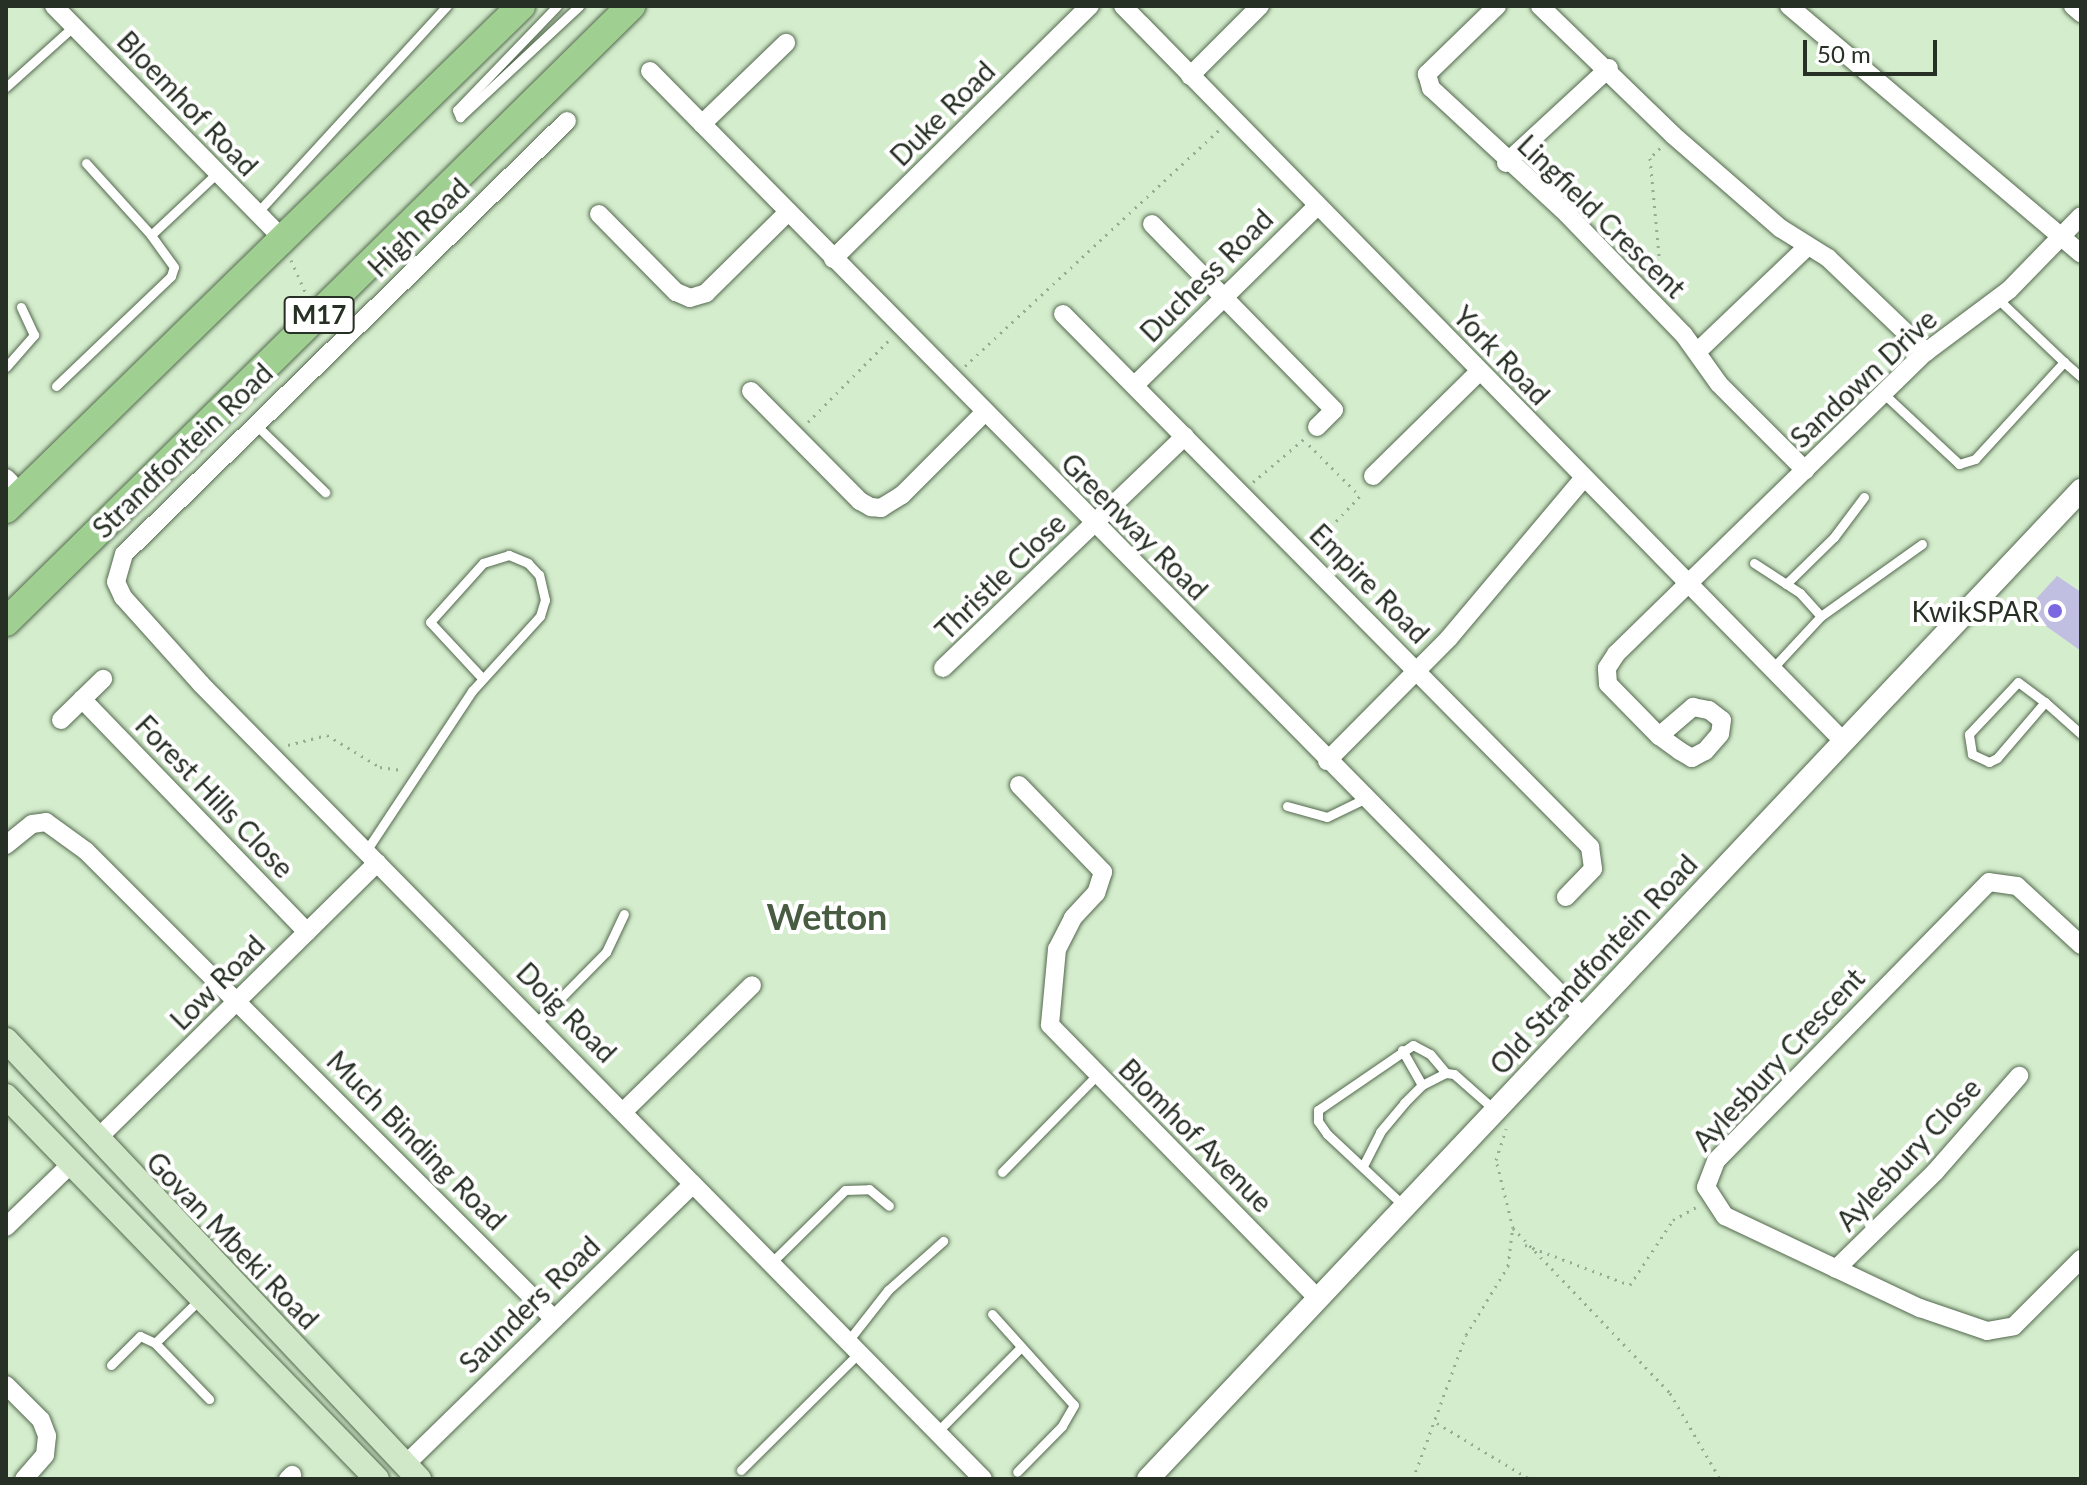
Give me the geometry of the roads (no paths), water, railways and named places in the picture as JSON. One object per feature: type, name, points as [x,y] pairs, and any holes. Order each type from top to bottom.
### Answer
[{"type":"main road","name":"M17","points":[[7,490],[282,238],[521,6]]},
{"type":"main road","name":"Strandfontein Road","points":[[6,622],[631,6]]},
{"type":"main road","name":"Govan Mbeki Road","points":[[6,1040],[96,1140],[412,1472]]},
{"type":"main road","points":[[6,1096],[377,1479]]},
{"type":"street","name":"Bloemhof Road","points":[[54,6],[282,238]]},
{"type":"street","name":"Duke Road","points":[[833,259],[1090,6]]},
{"type":"street","name":"York Road","points":[[1123,6],[1687,586],[1843,741]]},
{"type":"street","points":[[1190,76],[1260,6]]},
{"type":"street","name":"Lingfield Crescent","points":[[1497,6],[1426,80],[1506,163],[1567,214],[1698,351],[1719,384],[1805,470]]},
{"type":"street","points":[[1540,6],[1609,68],[1673,135],[1807,247],[1866,291],[1926,352]]},
{"type":"street","points":[[1789,6],[2081,254]]},
{"type":"street","points":[[2073,6],[2081,13]]},
{"type":"street","points":[[702,124],[786,43]]},
{"type":"street","points":[[1506,163],[1609,68]]},
{"type":"street","name":"Greenway Road","points":[[650,71],[1364,799],[1584,1018]]},
{"type":"street","name":"High Road","points":[[116,582],[124,554],[567,121]]},
{"type":"street","name":"Duchess Road","points":[[1135,385],[1317,206]]},
{"type":"street","points":[[599,214],[676,292],[690,298],[706,293],[787,213]]},
{"type":"street","name":"Sandown Drive","points":[[1659,736],[1608,684],[1607,668],[1926,352],[1998,299],[2081,216]]},
{"type":"street","points":[[1152,224],[1334,410],[1310,433]]},
{"type":"street","points":[[1698,351],[1807,247]]},
{"type":"street","name":"Empire Road","points":[[1063,314],[1595,854],[1593,869],[1566,897]]},
{"type":"street","points":[[1373,476],[1479,372]]},
{"type":"street","points":[[751,391],[860,501],[881,508],[902,495],[984,413]]},
{"type":"street","name":"Thristle Close","points":[[943,668],[1185,436]]},
{"type":"street","points":[[1327,761],[1417,670],[1583,479]]},
{"type":"street","name":"Old Strandfontein Road","points":[[1148,1479],[1405,1207],[1502,1116],[1584,1018],[1843,741],[2079,497]]},
{"type":"street","name":"Doig Road","points":[[116,582],[162,641],[371,857],[538,1021],[693,1184],[983,1479]]},
{"type":"street","points":[[61,720],[103,679]]},
{"type":"street","name":"Forest Hills Close","points":[[82,699],[307,932]]},
{"type":"street","name":"Blomhof Avenue","points":[[1019,785],[1103,872],[1096,893],[1061,938],[1048,1004],[1053,1030],[1318,1299]]},
{"type":"street","name":"Much Binding Road","points":[[6,845],[32,824],[46,822],[64,832],[554,1319]]},
{"type":"street","name":"Low Road","points":[[96,1140],[307,932],[371,857]]},
{"type":"street","name":"Aylesbury Crescent","points":[[1836,1269],[1725,1216],[1710,1199],[1706,1187],[1716,1161],[1989,882],[2017,886],[2081,945]]},
{"type":"street","points":[[625,1110],[752,985]]},
{"type":"street","name":"Aylesbury Close","points":[[1836,1269],[1935,1172],[2019,1076]]},
{"type":"street","points":[[6,1227],[71,1164]]},
{"type":"street","name":"Saunders Road","points":[[412,1472],[554,1319],[693,1184]]},
{"type":"street","points":[[1836,1269],[1920,1308],[1987,1331],[2006,1330],[2026,1317],[2081,1259]]},
{"type":"street","points":[[6,1385],[41,1420],[47,1436],[45,1455],[24,1479]]},
{"type":"lane","points":[[257,213],[447,6]]},
{"type":"lane","points":[[557,6],[457,110],[460,117],[579,6]]},
{"type":"lane","points":[[6,87],[74,26]]},
{"type":"lane","points":[[56,386],[171,276],[174,267],[151,235],[86,163]]},
{"type":"lane","points":[[151,235],[217,173]]},
{"type":"lane","points":[[1998,299],[2081,377]]},
{"type":"lane","points":[[6,367],[34,335],[21,307]]},
{"type":"lane","points":[[1884,394],[1947,456],[1966,465],[2064,362]]},
{"type":"lane","points":[[255,424],[325,492]]},
{"type":"lane","points":[[1786,584],[1834,537],[1864,497]]},
{"type":"lane","points":[[1771,670],[1821,616],[1922,544]]},
{"type":"lane","points":[[371,857],[482,678],[543,608],[539,575],[528,563],[509,555],[483,563],[430,622],[482,678]]},
{"type":"lane","points":[[1754,563],[1786,584],[1821,616]]},
{"type":"lane","points":[[2045,702],[1997,758],[1989,762],[1972,754],[1969,734],[2013,684],[2021,683],[2045,702],[2081,734]]},
{"type":"lane","points":[[1287,806],[1327,817],[1364,799]]},
{"type":"lane","points":[[538,1021],[606,952],[624,914]]},
{"type":"lane","points":[[1405,1207],[1364,1164],[1327,1134],[1318,1121],[1318,1110],[1402,1050],[1420,1046],[1446,1073]]},
{"type":"lane","points":[[1402,1050],[1422,1085]]},
{"type":"lane","points":[[1364,1164],[1380,1132],[1422,1085],[1446,1073],[1454,1074],[1502,1116]]},
{"type":"lane","points":[[1002,1172],[1097,1075]]},
{"type":"lane","points":[[771,1263],[845,1190],[869,1189],[889,1206]]},
{"type":"lane","points":[[741,1470],[854,1347],[888,1290],[943,1241]]},
{"type":"lane","points":[[155,1343],[201,1298]]},
{"type":"lane","points":[[992,1314],[1074,1405],[1062,1426],[1017,1472]]},
{"type":"lane","points":[[111,1365],[140,1336],[155,1343],[209,1399]]},
{"type":"lane","points":[[937,1432],[1020,1348]]},
{"type":"place","name":"KwikSPAR","points":[[2055,611]]},
{"type":"district","name":"Wetton","points":[[827,917]]}]
